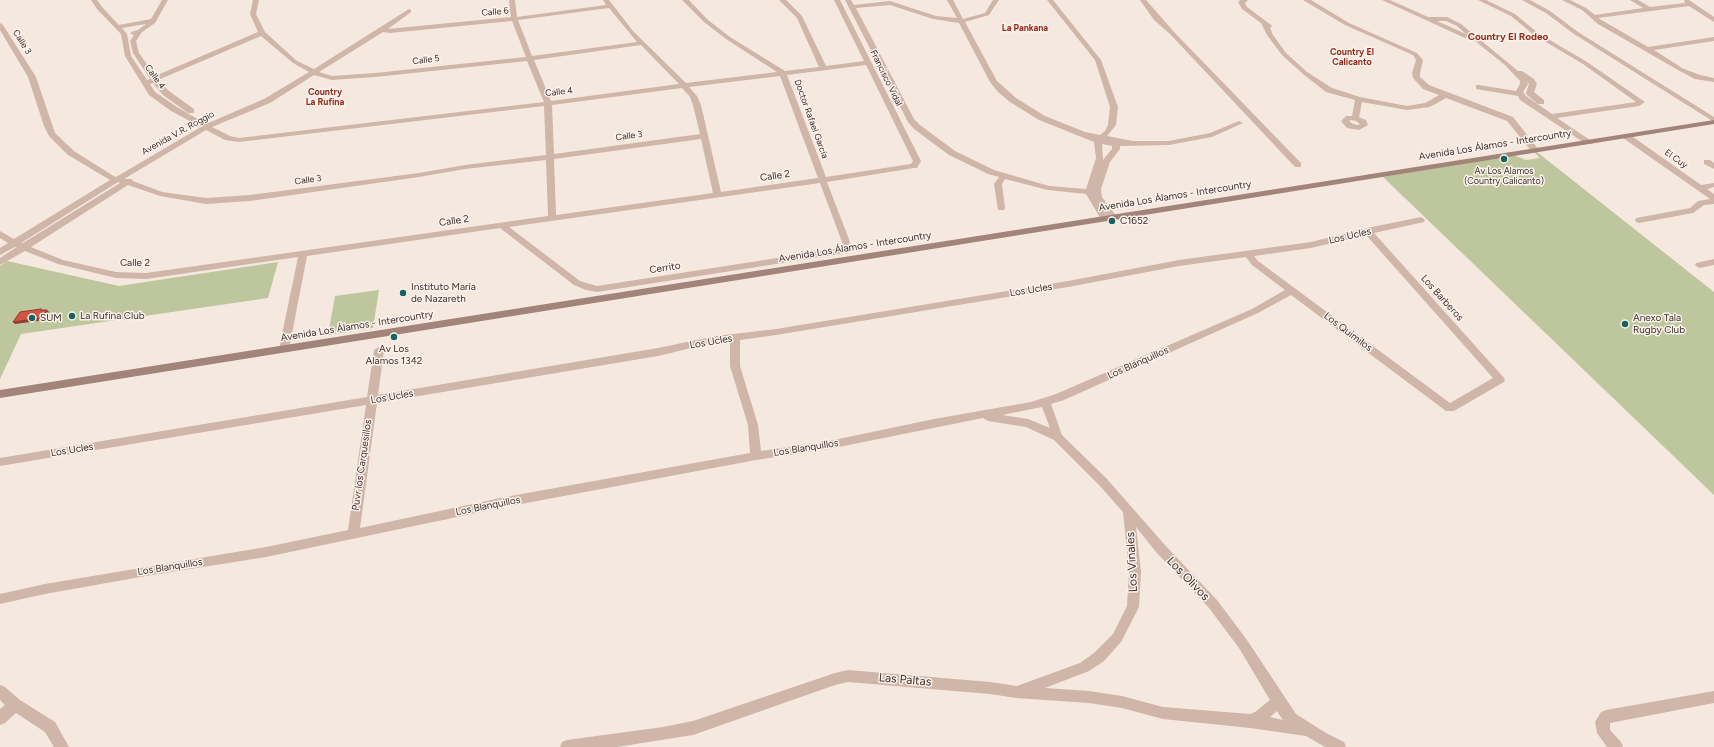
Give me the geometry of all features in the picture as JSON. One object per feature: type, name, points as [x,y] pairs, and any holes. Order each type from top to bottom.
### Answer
[{"type":"main road","name":"Avenida Los Álamos - Intercountry","points":[[0,394],[1714,121]]},
{"type":"street","points":[[94,0],[117,28],[124,34],[140,31],[154,21],[165,0]]},
{"type":"street","name":"Calle 5","points":[[256,0],[253,14],[262,33],[289,58],[316,74],[332,78],[345,78],[530,58],[641,43]]},
{"type":"street","points":[[512,0],[514,19],[548,103],[552,218]]},
{"type":"street","name":"Doctor Rafael García","points":[[685,0],[706,21],[723,34],[780,70],[846,242]]},
{"type":"street","points":[[782,0],[795,11],[802,20],[824,69]]},
{"type":"street","name":"Francisco Vidal","points":[[838,0],[917,161],[917,164]]},
{"type":"street","points":[[950,0],[994,82],[1001,90],[1013,100],[1042,118],[1100,139],[1106,144],[1116,142],[1163,143],[1192,140],[1212,135],[1239,123],[1257,123]]},
{"type":"street","points":[[996,0],[987,14],[962,21],[934,18],[890,3],[850,3],[913,123],[952,153],[1003,176],[1048,188],[1094,193]]},
{"type":"street","points":[[1050,0],[1100,62],[1114,107],[1112,125],[1116,149],[1106,162],[1091,197],[1109,218]]},
{"type":"street","points":[[1143,0],[1173,34],[1298,165]]},
{"type":"street","points":[[1245,0],[1241,3],[1244,8],[1264,23],[1270,35],[1284,54],[1318,84],[1337,94],[1400,107],[1413,108],[1427,105],[1445,95]]},
{"type":"street","points":[[1306,0],[1347,24],[1415,54],[1420,60],[1416,73],[1417,78],[1426,87],[1488,110],[1510,127],[1522,144],[1532,150]]},
{"type":"street","points":[[1385,0],[1399,3],[1429,20],[1450,19],[1507,64],[1532,81],[1533,84],[1530,92],[1532,95],[1593,141]]},
{"type":"street","points":[[1481,0],[1513,16],[1536,34],[1598,71],[1641,102],[1638,104],[1552,116]]},
{"type":"street","points":[[1525,0],[1548,12],[1576,33],[1714,121]]},
{"type":"street","points":[[1565,0],[1584,9],[1603,25],[1648,49],[1687,73],[1714,80]]},
{"type":"street","points":[[1633,0],[1650,10]]},
{"type":"street","points":[[1684,0],[1714,20]]},
{"type":"street","points":[[608,3],[622,23],[685,85],[693,96],[697,105],[718,195]]},
{"type":"street","name":"Calle 6","points":[[408,24],[514,19],[608,3]]},
{"type":"street","points":[[1593,16],[1691,4]]},
{"type":"street","name":"Avenida V.R. Roggio","points":[[0,252],[116,180],[213,127],[279,101],[316,74],[386,30],[410,8],[408,24],[386,30]]},
{"type":"street","points":[[117,28],[154,21]]},
{"type":"street","name":"Calle 3","points":[[0,25],[32,77],[52,134],[71,153],[97,171],[116,180],[160,194],[181,198],[206,201],[230,200],[411,176],[465,167],[704,136]]},
{"type":"street","name":"Calle 4","points":[[140,31],[133,41],[134,48],[154,80],[166,93],[185,108],[228,138],[239,140],[252,140],[685,85],[783,75],[868,63]]},
{"type":"street","points":[[146,83],[262,33]]},
{"type":"street","name":"Calle 4","points":[[124,34],[128,56],[156,96],[213,127]]},
{"type":"street","points":[[1648,49],[1710,41],[1714,48]]},
{"type":"street","points":[[1507,64],[1524,82],[1519,94]]},
{"type":"street","points":[[1479,87],[1519,94],[1593,141]]},
{"type":"street","points":[[1355,118],[1359,99]]},
{"type":"street","points":[[1239,123],[1241,117],[1241,106]]},
{"type":"street","points":[[1094,193],[1091,183],[1100,158],[1100,139],[1108,132],[1112,125]]},
{"type":"street","name":"Avenida V.R. Roggio","points":[[0,262],[213,127]]},
{"type":"street","name":"El Cuy","points":[[1626,136],[1714,199]]},
{"type":"street","name":"Calle 2","points":[[0,234],[23,248],[61,262],[127,276],[160,274],[822,180],[911,167],[917,164]]},
{"type":"street","points":[[1001,208],[998,184],[1003,176]]},
{"type":"street","points":[[1700,188],[1714,186]]},
{"type":"street","points":[[1639,220],[1693,210],[1701,203],[1714,199]]},
{"type":"street","name":"Los Ucles","points":[[0,462],[658,352],[710,340],[776,332],[1068,284],[1179,263],[1311,245],[1421,220]]},
{"type":"street","name":"Cerrito","points":[[501,226],[577,283],[589,288],[597,289],[837,252],[845,248],[846,242]]},
{"type":"street","name":"Los Barberos","points":[[1367,232],[1500,379],[1450,408]]},
{"type":"street","points":[[284,349],[303,253]]},
{"type":"street","name":"Los Quimilos","points":[[1248,254],[1256,263],[1450,408]]},
{"type":"street","points":[[1699,265],[1714,262]]},
{"type":"street","name":"Los Blanquillos","points":[[0,599],[94,580],[266,552],[505,502],[756,456],[829,445],[1045,402],[1072,392],[1255,311],[1292,290]]},
{"type":"street","points":[[735,337],[735,366],[753,424],[756,456]]},
{"type":"street","name":"Puvr los Carquesillos","points":[[353,533],[379,350]]},
{"type":"street","name":"Los Olivos","points":[[1045,402],[1058,437],[1128,510],[1160,548],[1213,604],[1227,621],[1291,719],[1339,747]]},
{"type":"street","name":"Los Blanquillos","points":[[976,416],[1004,418],[1028,423],[1058,437]]},
{"type":"street","name":"Los Vinales","points":[[1016,692],[1084,667],[1099,657],[1117,638],[1133,607],[1135,586],[1135,571],[1128,510]]},
{"type":"street","name":"Las Paltas","points":[[567,747],[663,734],[693,728],[835,679],[848,676],[1016,692],[1089,697],[1122,702],[1163,713],[1250,721],[1308,730]]},
{"type":"street","points":[[0,691],[15,705],[50,727],[62,747]]},
{"type":"street","points":[[1616,747],[1604,733],[1602,722],[1606,717],[1714,697]]},
{"type":"street","points":[[1250,721],[1260,717],[1279,701]]},
{"type":"street","points":[[0,718],[15,705]]},
{"type":"green space","name":"Anexo Tala Rugby Club","points":[[1534,152],[1537,152],[1714,292],[1714,495],[1383,177],[1513,155],[1526,160],[1540,158]]},
{"type":"green space","name":"La Rufina Club","points":[[7,261],[119,286],[278,262],[268,298],[21,334],[0,379],[0,266]]},
{"type":"green space","points":[[379,290],[373,328],[328,335],[335,296]]},
{"type":"building","name":"SUM","points":[[41,309],[40,310],[47,310],[42,318],[13,322],[20,312]]},
{"type":"place","name":"Av Los Alamos (Country Calicanto)","points":[[1504,159]]},
{"type":"place","name":"C1652","points":[[1112,221]]},
{"type":"place","name":"Instituto María de Nazareth","points":[[403,293]]},
{"type":"place","name":"La Rufina Club","points":[[72,316]]},
{"type":"place","name":"SUM","points":[[32,318]]},
{"type":"place","name":"Anexo Tala Rugby Club","points":[[1625,324]]},
{"type":"place","name":"Av Los Alamos 1342","points":[[394,337]]},
{"type":"district","name":"La Pankana","points":[[1025,28]]},
{"type":"district","name":"Country El Rodeo","points":[[1508,37]]},
{"type":"district","name":"Country El Calicanto","points":[[1352,58]]},
{"type":"district","name":"Country La Rufina","points":[[325,98]]}]
